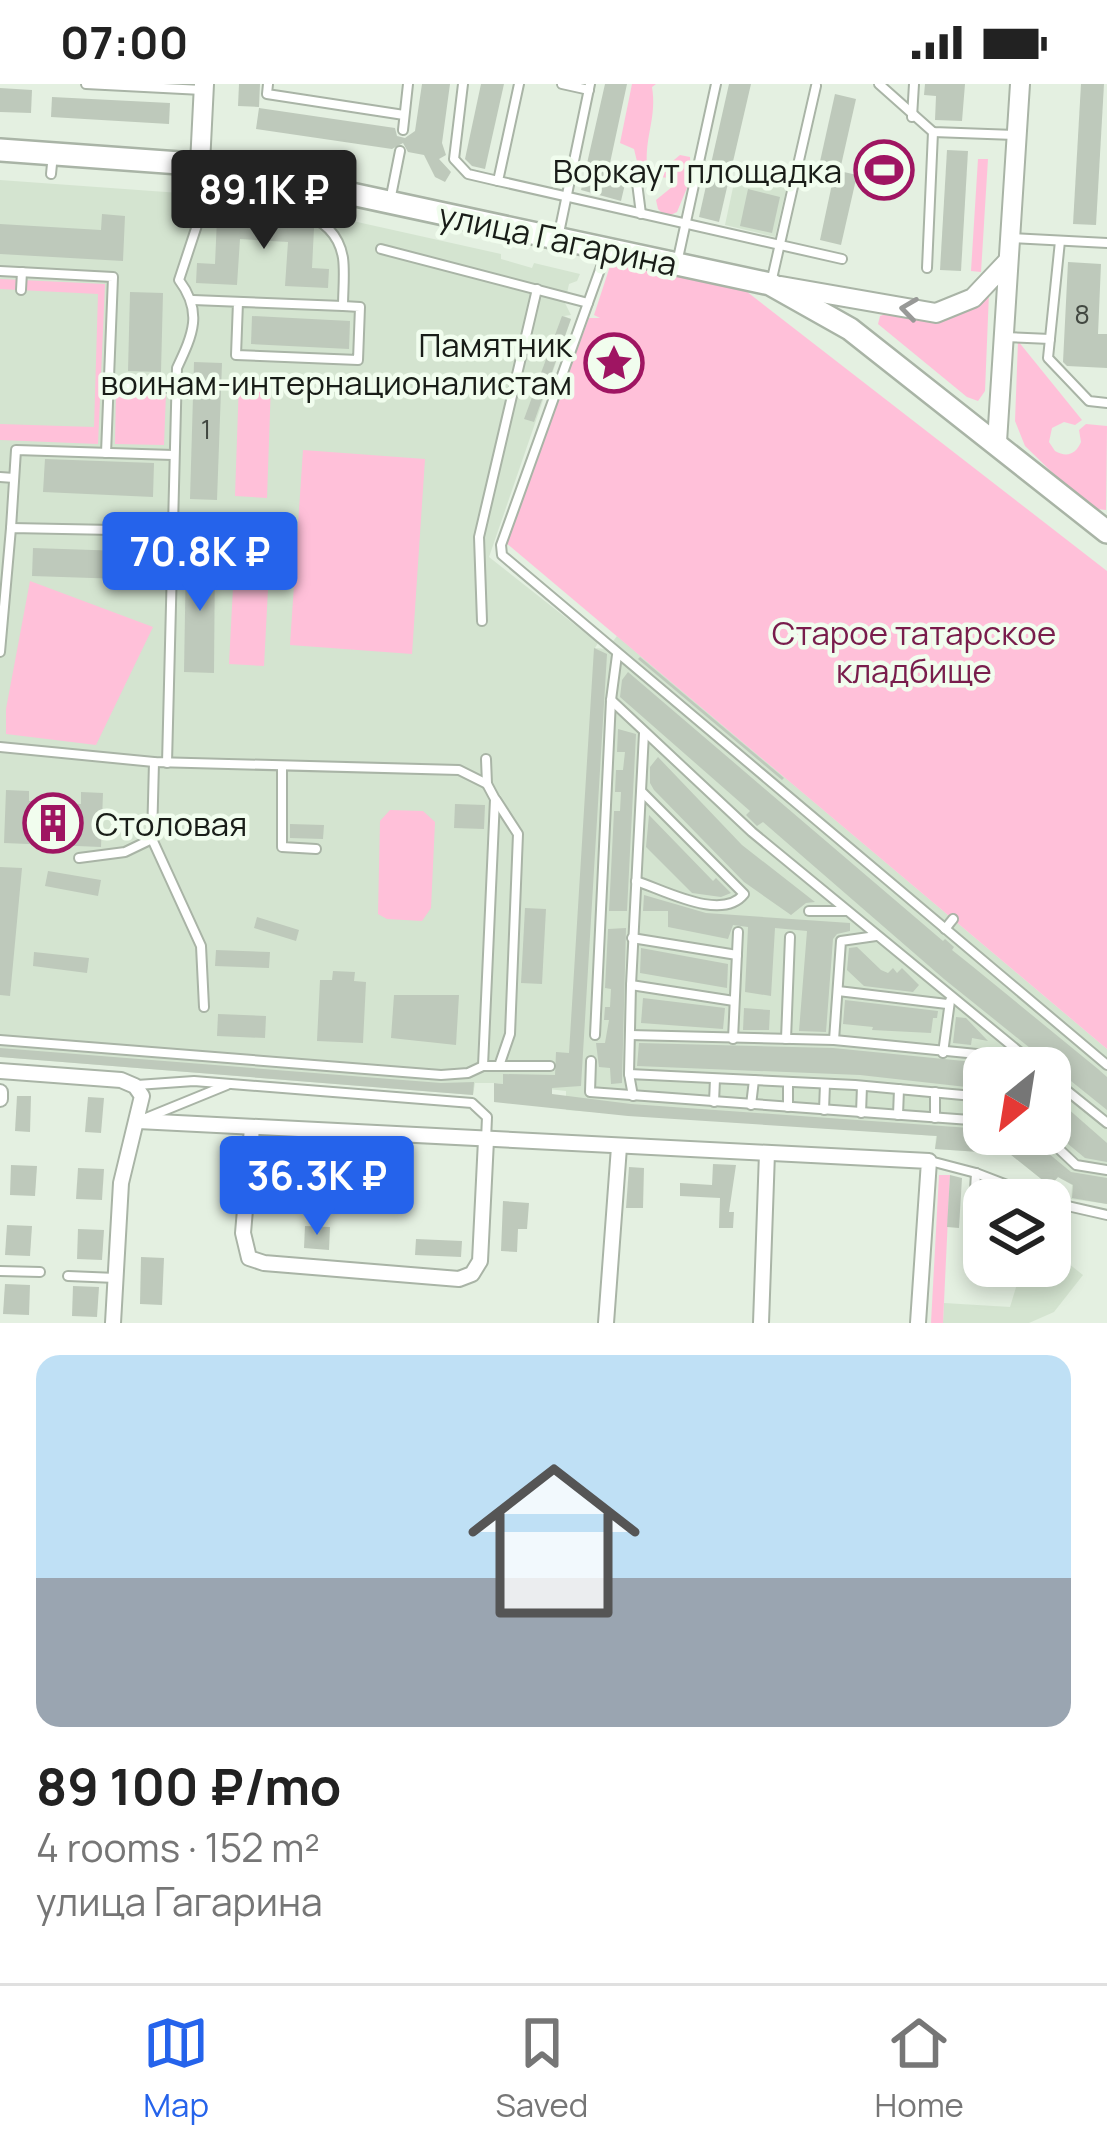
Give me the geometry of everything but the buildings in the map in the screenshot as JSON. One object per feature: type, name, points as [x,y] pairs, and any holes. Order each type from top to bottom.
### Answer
[{"type":"main road","name":"улица Гагарина","points":[[0,150],[52,163],[200,164],[298,180],[557,241],[770,284],[850,329],[1107,531]]},
{"type":"street","points":[[997,442],[1020,84]]},
{"type":"street","points":[[200,164],[204,87]]},
{"type":"street","points":[[770,284],[936,313],[973,298],[1007,262]]},
{"type":"street","points":[[0,1071],[128,1083],[142,1096],[121,1183],[113,1323]]},
{"type":"street","points":[[137,1121],[928,1161],[918,1323]]},
{"type":"street","points":[[252,1128],[243,1233],[249,1258],[459,1279],[472,1274],[480,1261],[486,1140]]},
{"type":"street","points":[[606,1323],[619,1147]]},
{"type":"street","points":[[761,1323],[767,1153]]},
{"type":"lane","points":[[86,84],[204,87]]},
{"type":"lane","points":[[268,84],[267,94],[404,115]]},
{"type":"lane","points":[[403,130],[409,84]]},
{"type":"lane","points":[[463,84],[454,159],[469,174],[842,259]]},
{"type":"lane","points":[[498,181],[519,84]]},
{"type":"lane","points":[[557,241],[589,87],[562,84]]},
{"type":"lane","points":[[677,265],[716,84]]},
{"type":"lane","points":[[879,84],[933,132],[1017,136]]},
{"type":"lane","points":[[912,117],[914,84]]},
{"type":"lane","points":[[770,284],[816,86]]},
{"type":"lane","points":[[927,268],[933,132]]},
{"type":"lane","points":[[390,202],[400,151]]},
{"type":"lane","points":[[636,175],[640,214]]},
{"type":"lane","points":[[167,763],[177,368],[192,337],[194,300],[179,280],[204,204],[314,214],[331,228],[343,255],[343,306]]},
{"type":"lane","points":[[1010,238],[1107,243]]},
{"type":"lane","points":[[1060,241],[1048,358],[1089,401],[1107,403]]},
{"type":"lane","points":[[381,249],[588,302]]},
{"type":"lane","points":[[607,251],[501,544],[502,555],[1107,1065]]},
{"type":"lane","points":[[0,271],[113,277],[106,452]]},
{"type":"lane","points":[[21,290],[22,272]]},
{"type":"lane","points":[[482,621],[479,537],[537,289]]},
{"type":"lane","points":[[194,300],[360,307],[358,360],[236,355],[238,302]]},
{"type":"lane","points":[[1003,337],[1050,340]]},
{"type":"lane","points":[[109,387],[176,388]]},
{"type":"lane","points":[[0,652],[16,450],[173,455]]},
{"type":"lane","points":[[0,477],[14,478]]},
{"type":"lane","points":[[11,528],[274,533]]},
{"type":"lane","points":[[595,1035],[617,656]]},
{"type":"lane","points":[[611,700],[752,832],[1012,1047]]},
{"type":"lane","points":[[633,1096],[629,1074],[632,938],[644,731]]},
{"type":"lane","points":[[0,747],[167,763],[459,770],[487,784]]},
{"type":"lane","points":[[486,759],[487,784],[518,834],[510,1034],[499,1066]]},
{"type":"lane","points":[[154,762],[152,839],[201,946],[205,1007]]},
{"type":"lane","points":[[282,766],[282,848],[316,849]]},
{"type":"lane","points":[[636,881],[719,907],[737,902],[744,894],[640,791]]},
{"type":"lane","points":[[483,1066],[495,799]]},
{"type":"lane","points":[[79,858],[125,852],[152,839]]},
{"type":"lane","points":[[809,911],[848,911]]},
{"type":"lane","points":[[945,929],[953,919]]},
{"type":"lane","points":[[733,1039],[738,932]]},
{"type":"lane","points":[[834,1040],[841,941],[878,936]]},
{"type":"lane","points":[[786,1040],[790,937]]},
{"type":"lane","points":[[632,938],[737,955]]},
{"type":"lane","points":[[631,985],[734,1001]]},
{"type":"lane","points":[[838,991],[951,1000]]},
{"type":"lane","points":[[943,1053],[951,1000]]},
{"type":"lane","points":[[630,1035],[834,1040],[963,1054]]},
{"type":"lane","points":[[0,1040],[441,1075],[469,1073],[483,1066],[550,1066]]},
{"type":"lane","points":[[591,1060],[590,1092],[963,1120]]},
{"type":"lane","points":[[629,1074],[963,1095]]},
{"type":"lane","points":[[674,1100],[676,1077]]},
{"type":"lane","points":[[714,1102],[715,1079]]},
{"type":"lane","points":[[751,1105],[754,1080]]},
{"type":"lane","points":[[128,1083],[194,1081],[472,1103],[487,1117],[486,1140]]},
{"type":"lane","points":[[788,1082],[788,1108]]},
{"type":"lane","points":[[137,1121],[228,1084]]},
{"type":"lane","points":[[824,1110],[825,1084]]},
{"type":"lane","points":[[861,1113],[862,1086]]},
{"type":"lane","points":[[898,1089],[898,1115]]},
{"type":"lane","points":[[934,1118],[935,1092]]},
{"type":"lane","points":[[1071,1094],[1107,1124]]},
{"type":"lane","points":[[1065,1155],[1076,1165],[1107,1170]]},
{"type":"lane","points":[[928,1161],[991,1179]]},
{"type":"lane","points":[[976,1173],[976,1179]]},
{"type":"lane","points":[[1071,1206],[1107,1215]]},
{"type":"lane","points":[[0,1271],[40,1272]]},
{"type":"lane","points":[[68,1276],[117,1278]]},
{"type":"shaded area","points":[[738,164],[789,177],[775,237],[725,225]]},
{"type":"shaded area","points":[[0,180],[249,198],[501,254],[501,259],[532,268],[534,263],[580,274],[569,284],[565,303],[571,315],[564,316],[571,319],[489,557],[598,643],[595,648],[607,649],[617,636],[1107,1049],[1107,1204],[1071,1199],[1071,1179],[1041,1179],[1011,1155],[1071,1155],[1071,1047],[963,1047],[963,1151],[935,1149],[936,1136],[566,1110],[566,1091],[475,1083],[473,1095],[0,1057]]},
{"type":"shaded area","points":[[1071,1266],[1083,1275],[1054,1312],[1029,1323],[943,1323],[944,1303],[1010,1307],[1016,1287],[1071,1287]]},
{"type":"green space","points":[[632,84],[656,84],[652,87],[647,164],[663,169],[680,155],[690,157],[691,178],[677,212],[666,217],[656,200],[672,187],[668,178],[640,174],[634,149],[620,143]]},
{"type":"green space","points":[[978,159],[988,159],[981,272],[971,271]]},
{"type":"green space","name":"Старое татарское кладбище","points":[[611,263],[746,291],[1107,571],[1107,1049],[505,542],[589,318],[600,318],[594,315]]},
{"type":"green space","points":[[0,279],[105,284],[98,444],[0,440],[0,424],[94,427],[98,294],[0,289]]},
{"type":"green space","points":[[989,293],[985,391],[978,401],[878,324],[880,316],[887,314],[932,319],[952,316]]},
{"type":"green space","points":[[1018,341],[1082,420],[1052,428],[1049,442],[1055,451],[1074,452],[1081,442],[1079,430],[1086,424],[1107,426],[1106,510],[1089,508],[1025,446],[1015,421]]},
{"type":"green space","points":[[239,381],[271,383],[267,498],[235,496]]},
{"type":"green space","points":[[116,392],[166,393],[164,445],[115,444]]},
{"type":"green space","points":[[303,450],[425,459],[412,654],[290,645]]},
{"type":"green space","points":[[235,549],[270,551],[264,666],[229,664]]},
{"type":"green space","points":[[30,581],[153,627],[96,745],[6,734],[6,709]]},
{"type":"green space","points":[[390,810],[423,811],[435,822],[431,908],[422,921],[378,914],[380,821]]},
{"type":"green space","points":[[939,1175],[950,1175],[943,1323],[931,1323]]},
{"type":"place","name":"Воркаут площадка","points":[[884,170]]},
{"type":"place","name":"Памятник воинам-интернационалистам","points":[[614,363]]},
{"type":"place","name":"Столовая","points":[[53,823]]}]
